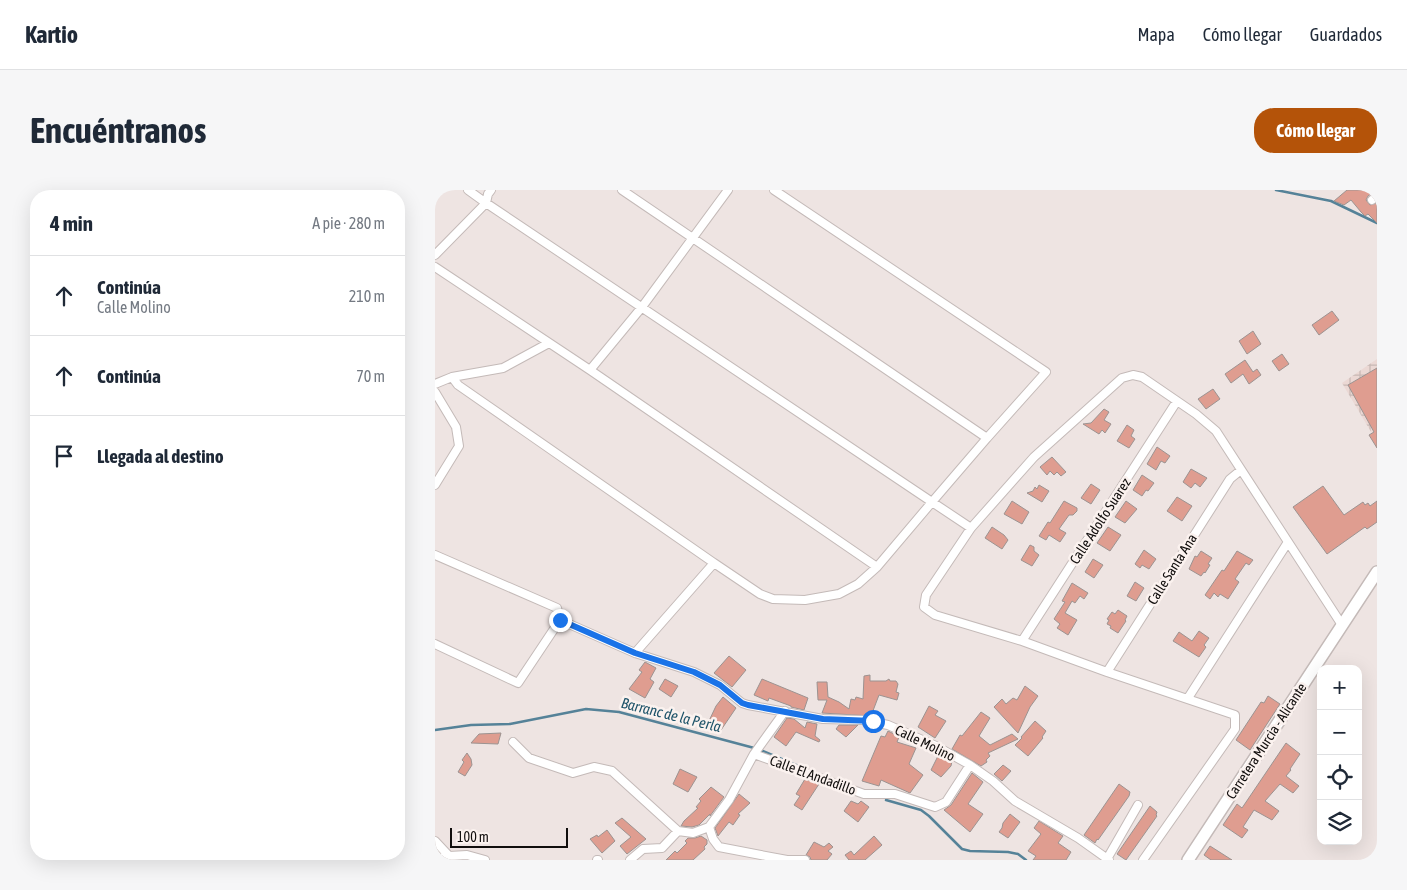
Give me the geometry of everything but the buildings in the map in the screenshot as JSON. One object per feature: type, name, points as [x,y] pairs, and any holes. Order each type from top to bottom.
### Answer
[{"type":"highway","name":"Carretera Murcia - Alicante","points":[[1188,860],[1377,572]]},
{"type":"street","points":[[468,190],[971,528]]},
{"type":"street","points":[[435,255],[486,203],[491,190]]},
{"type":"street","points":[[622,190],[987,438]]},
{"type":"street","points":[[590,370],[642,307],[728,190]]},
{"type":"street","points":[[451,377],[458,385],[760,594],[773,599],[820,599],[839,594],[858,584],[877,567],[1046,372],[774,190]]},
{"type":"street","points":[[435,267],[549,342],[877,567]]},
{"type":"street","points":[[435,384],[451,377],[503,368],[549,342]]},
{"type":"street","points":[[1143,860],[1235,729],[1235,715],[1022,641],[935,615],[924,607],[926,594],[971,528],[1034,457],[1122,378],[1133,375],[1142,378],[1177,401],[1216,431],[1342,625]]},
{"type":"street","points":[[435,392],[456,427],[459,446],[435,485]]},
{"type":"street","name":"Calle Adolfo Suarez","points":[[1022,641],[1177,401]]},
{"type":"street","name":"Calle Santa Ana","points":[[1107,672],[1230,479],[1241,470]]},
{"type":"street","points":[[1188,698],[1288,542]]},
{"type":"street","points":[[435,555],[557,608],[560,620],[518,682],[435,644]]},
{"type":"street","points":[[635,653],[714,563]]},
{"type":"street","name":"Calle Molino","points":[[560,620],[635,653],[701,675],[720,685],[742,703],[823,719],[863,720],[888,725],[936,746],[969,765],[993,781],[1015,800],[1078,838],[1108,859]]},
{"type":"street","points":[[513,742],[529,758],[573,773],[594,767],[612,771],[678,832],[693,833],[709,827],[729,800],[754,754],[785,711]]},
{"type":"street","name":"Calle El Andadillo","points":[[754,754],[864,794],[895,794],[935,807],[946,802],[969,765]]},
{"type":"street","points":[[1108,859],[1138,805]]},
{"type":"street","points":[[709,827],[713,839],[719,847],[787,860],[805,860]]},
{"type":"street","points":[[630,860],[643,849],[662,848],[678,832]]},
{"type":"street","points":[[435,841],[449,856]]},
{"type":"street","points":[[435,859],[467,855],[485,860]]},
{"type":"shaded area","points":[[1377,359],[1377,442],[1342,383]]},
{"type":"waterway","points":[[1276,190],[1331,201],[1377,223]]},
{"type":"waterway","name":"Barranc de la Perla","points":[[435,730],[471,725],[510,724],[586,709],[619,712],[758,749],[808,770]]},
{"type":"waterway","name":"Barranc de la Perla","points":[[886,800],[921,810],[962,849],[1008,852],[1018,854],[1026,860]]},
{"type":"route","points":[[560,620],[635,653],[694,672],[720,685],[736,699],[748,705],[823,719],[873,721]]}]
